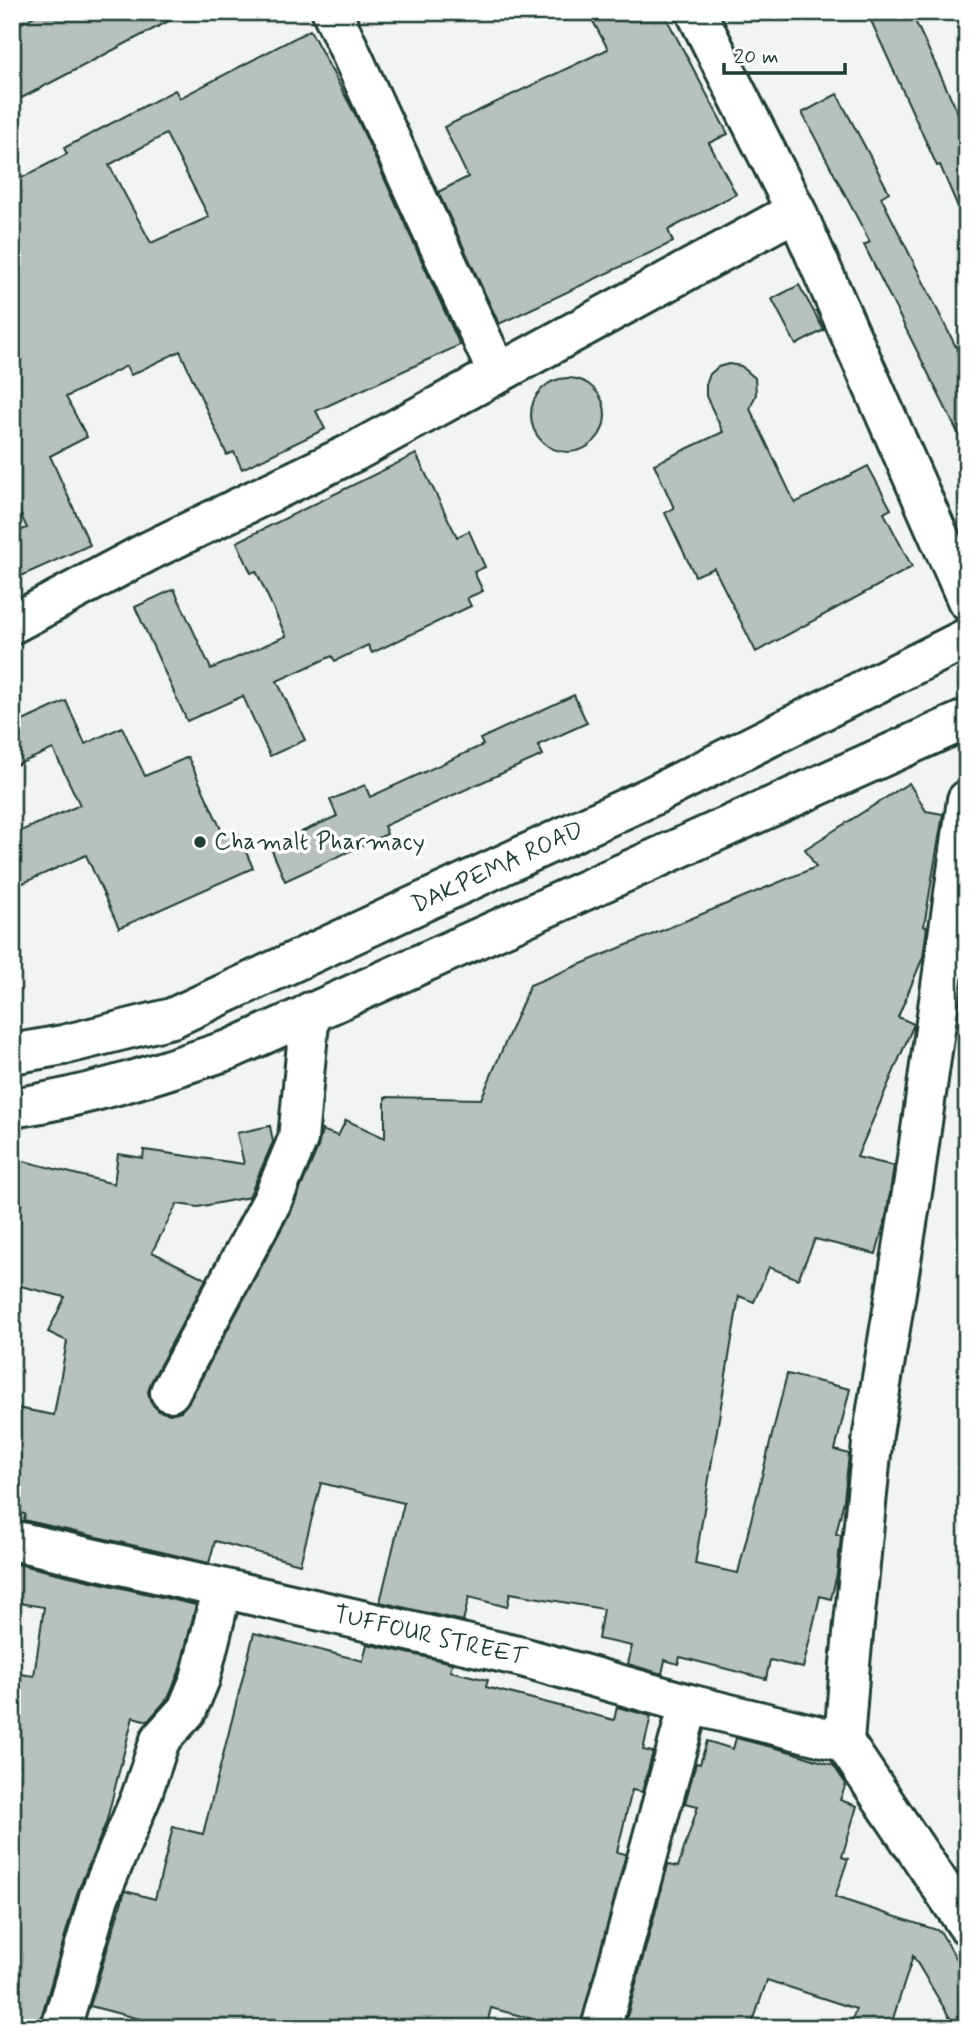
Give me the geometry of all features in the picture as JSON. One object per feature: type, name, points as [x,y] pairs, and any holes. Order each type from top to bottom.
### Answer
[{"type":"main road","points":[[332,12],[498,374]]},
{"type":"main road","points":[[696,12],[796,211],[967,600]]},
{"type":"main road","points":[[12,624],[149,551],[354,452],[796,211]]},
{"type":"main road","name":"DAKPEMA ROAD","points":[[12,1054],[63,1045],[172,1018],[653,796],[967,638]]},
{"type":"main road","points":[[12,1108],[52,1102],[134,1082],[230,1049],[967,719]]},
{"type":"main road","points":[[967,800],[914,1180],[873,1433],[844,1742],[967,1925]]},
{"type":"main road","points":[[170,1392],[272,1201],[298,1139],[310,1012]]},
{"type":"main road","name":"TUFFOUR STREET","points":[[12,1540],[522,1657],[689,1704],[844,1742]]},
{"type":"main road","points":[[61,2028],[99,1897],[141,1797],[160,1740],[187,1710],[200,1679],[222,1589]]},
{"type":"main road","points":[[601,2028],[689,1704]]},
{"type":"building","points":[[42,12],[186,12],[12,103],[12,28]]},
{"type":"building","points":[[588,12],[663,12],[728,134],[709,143],[736,194],[668,230],[673,242],[499,324],[438,192],[468,177],[444,127],[608,49]]},
{"type":"building","points":[[867,12],[911,12],[967,132],[967,228],[940,165],[937,166]]},
{"type":"building","points":[[310,30],[356,116],[460,345],[316,411],[325,429],[242,469],[234,452],[227,455],[180,351],[131,375],[126,366],[66,397],[87,437],[50,456],[90,545],[12,580],[12,534],[27,528],[12,496],[12,183],[67,154],[64,148],[175,90],[180,98]],"holes":[[[166,134],[209,217],[151,243],[109,165]]]},
{"type":"building","points":[[837,94],[889,192],[881,197],[967,369],[967,451],[864,245],[870,242],[802,113]]},
{"type":"building","points":[[799,285],[824,330],[796,345],[772,299]]},
{"type":"building","points":[[729,364],[741,366],[755,378],[756,394],[750,409],[795,503],[868,466],[891,509],[884,513],[912,567],[756,652],[714,568],[695,576],[665,513],[674,508],[654,464],[723,432],[706,396],[706,385],[710,374],[718,367]]},
{"type":"building","points":[[568,378],[589,384],[599,394],[605,415],[599,436],[589,446],[568,452],[547,446],[537,436],[531,415],[537,394],[547,384]]},
{"type":"building","points":[[416,454],[457,537],[469,531],[485,567],[474,572],[483,591],[467,598],[471,606],[372,653],[368,645],[335,661],[332,656],[277,681],[305,740],[270,756],[243,696],[187,721],[135,607],[174,589],[211,669],[286,636],[256,571],[251,573],[237,542]]},
{"type":"building","points":[[574,695],[587,723],[538,745],[543,755],[384,826],[387,834],[285,881],[270,846],[337,816],[330,800],[365,785],[370,797],[483,745],[480,739]]},
{"type":"building","points":[[66,701],[85,744],[122,727],[145,776],[188,757],[224,836],[237,831],[253,868],[119,928],[86,855],[12,888],[12,835],[80,805],[53,749],[12,767],[12,726]]},
{"type":"building","points":[[909,783],[926,811],[943,814],[924,926],[927,927],[923,957],[898,1017],[914,1024],[857,1157],[894,1166],[887,1212],[876,1254],[815,1239],[798,1279],[769,1267],[754,1302],[739,1296],[695,1564],[738,1573],[787,1374],[850,1389],[835,1450],[849,1454],[844,1500],[836,1534],[841,1535],[837,1574],[831,1599],[820,1596],[803,1668],[770,1660],[766,1679],[680,1657],[678,1664],[665,1660],[662,1674],[628,1664],[632,1646],[598,1639],[603,1609],[510,1593],[507,1607],[469,1597],[463,1621],[380,1602],[404,1503],[321,1483],[300,1564],[215,1541],[209,1563],[24,1520],[25,1514],[12,1512],[12,1407],[54,1415],[67,1341],[48,1332],[65,1297],[12,1284],[12,1158],[114,1184],[118,1154],[143,1158],[144,1150],[244,1164],[237,1133],[270,1126],[273,1142],[249,1197],[198,1207],[177,1204],[152,1252],[206,1279],[148,1392],[151,1403],[159,1411],[170,1414],[181,1411],[189,1402],[291,1211],[318,1147],[322,1130],[338,1136],[346,1120],[385,1138],[385,1097],[481,1099],[530,985],[816,867],[805,849]]},
{"type":"building","points":[[17,1564],[196,1605],[179,1672],[168,1698],[148,1721],[133,1717],[106,1823],[78,1891],[38,2028],[12,2028],[12,1673],[34,1676],[44,1607],[12,1602]]},
{"type":"building","points":[[254,1633],[363,1661],[367,1644],[452,1663],[450,1671],[488,1680],[486,1687],[614,1720],[617,1707],[651,1716],[643,1750],[653,1752],[642,1792],[632,1790],[617,1852],[626,1854],[580,2028],[566,2028],[491,2008],[486,2028],[174,2028],[90,2006],[125,1891],[155,1899],[173,1827],[203,1834]]},
{"type":"building","points":[[736,1738],[833,1765],[846,1784],[840,1800],[857,1806],[842,1857],[848,1859],[835,1897],[940,1931],[967,1976],[967,2028],[956,2028],[913,1956],[890,2028],[849,2028],[856,2009],[767,1980],[751,2028],[624,2028],[668,1865],[678,1867],[698,1806],[685,1803],[696,1763],[700,1764],[707,1741],[733,1749]]},
{"type":"place","name":"Chamalt Pharmacy","points":[[200,842]]}]
